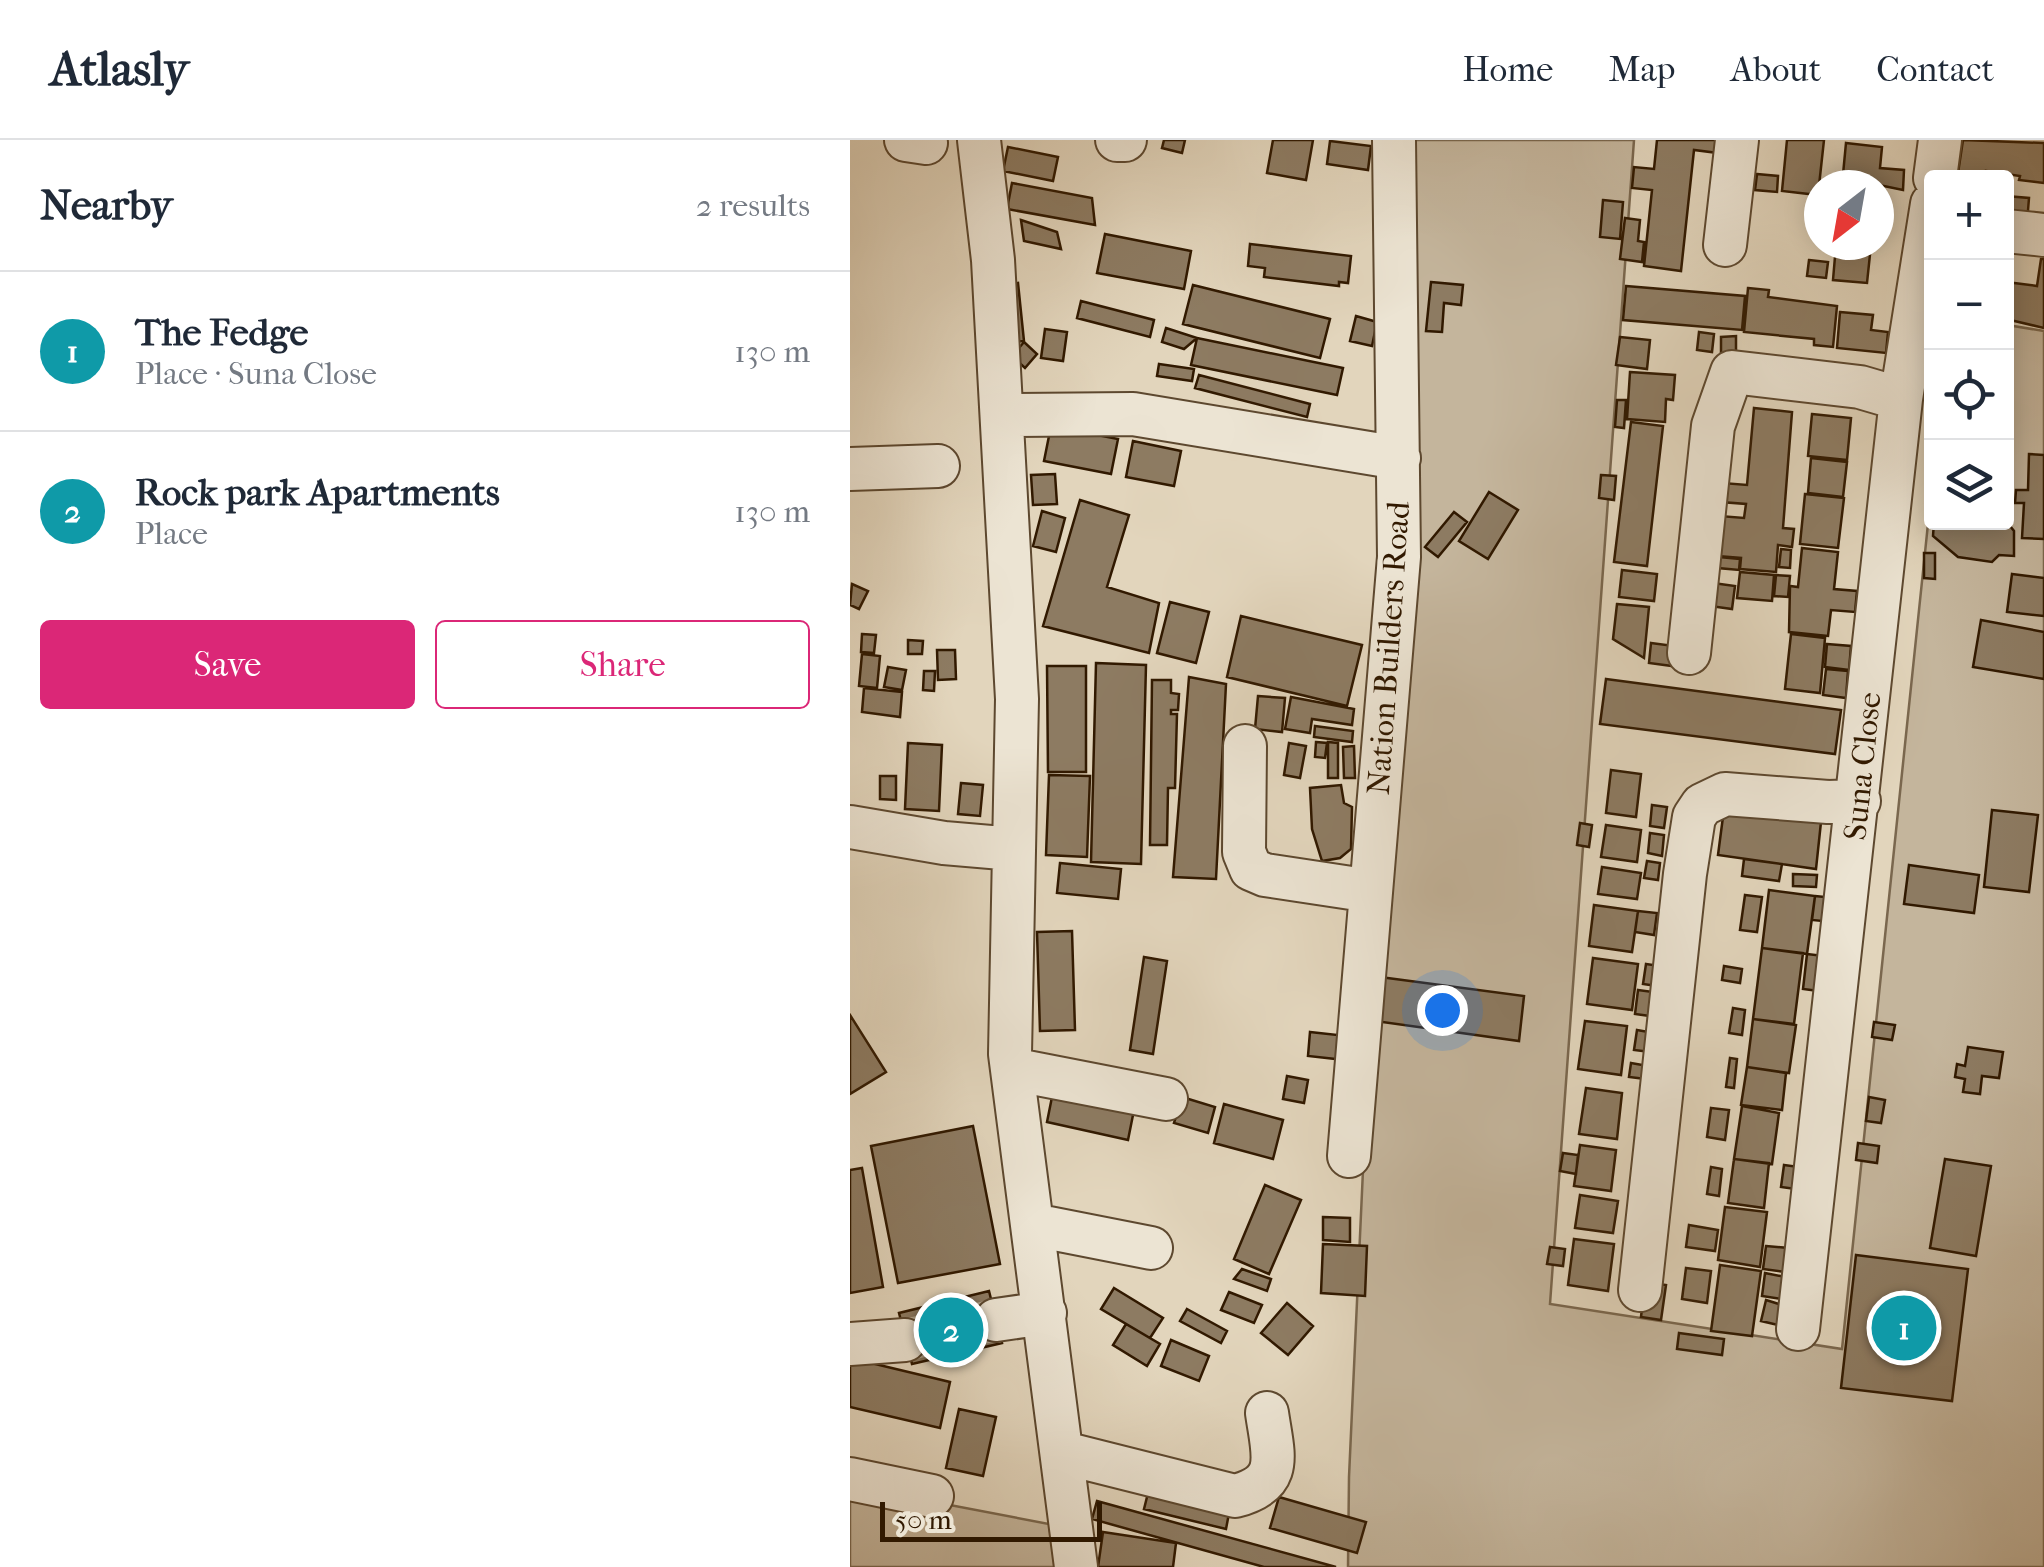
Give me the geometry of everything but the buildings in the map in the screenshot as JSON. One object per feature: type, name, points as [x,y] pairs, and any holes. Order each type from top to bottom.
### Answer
[{"type":"street","points":[[979,140],[994,260],[1016,699],[1009,984],[1012,1069],[1076,1567]]},
{"type":"street","points":[[1117,140],[1125,140]]},
{"type":"street","name":"Nation Builders Road","points":[[1349,1156],[1398,558],[1394,140]]},
{"type":"street","points":[[1725,245],[1737,140]]},
{"type":"street","points":[[1936,170],[1940,140]]},
{"type":"street","points":[[2014,232],[2044,236]]},
{"type":"street","name":"Suna Close","points":[[1798,1329],[1901,399],[1924,258]]},
{"type":"street","points":[[1689,653],[1714,426],[1732,372],[1860,387],[1901,399]]},
{"type":"street","points":[[1003,415],[1133,414],[1398,458]]},
{"type":"street","points":[[850,470],[938,466]]},
{"type":"street","points":[[1246,746],[1244,852],[1251,869],[1265,875],[1371,891]]},
{"type":"street","points":[[1640,1290],[1694,817],[1702,806],[1725,794],[1859,801]]},
{"type":"street","points":[[850,827],[944,843],[1014,848]]},
{"type":"street","points":[[1012,1069],[1166,1099]]},
{"type":"street","points":[[1034,1225],[1151,1248]]},
{"type":"street","points":[[996,1320],[1045,1312]]},
{"type":"street","points":[[850,1344],[906,1340]]},
{"type":"street","points":[[1064,1453],[1235,1496],[1255,1491],[1270,1476],[1274,1459],[1267,1413]]},
{"type":"street","points":[[850,1479],[932,1496]]},
{"type":"shaded area","points":[[1410,140],[1634,140],[1550,1304],[1842,1349],[1927,530],[2014,530],[2014,326],[2044,331],[2044,1567],[1348,1567]]},
{"type":"shaded area","points":[[850,1486],[1049,1524],[1055,1567],[850,1567]]},
{"type":"tunnel","points":[[905,1340],[996,1320]]},
{"type":"place","name":"The Fedge","points":[[1904,1328]]},
{"type":"place","name":"Rock park Apartments","points":[[951,1330]]}]
